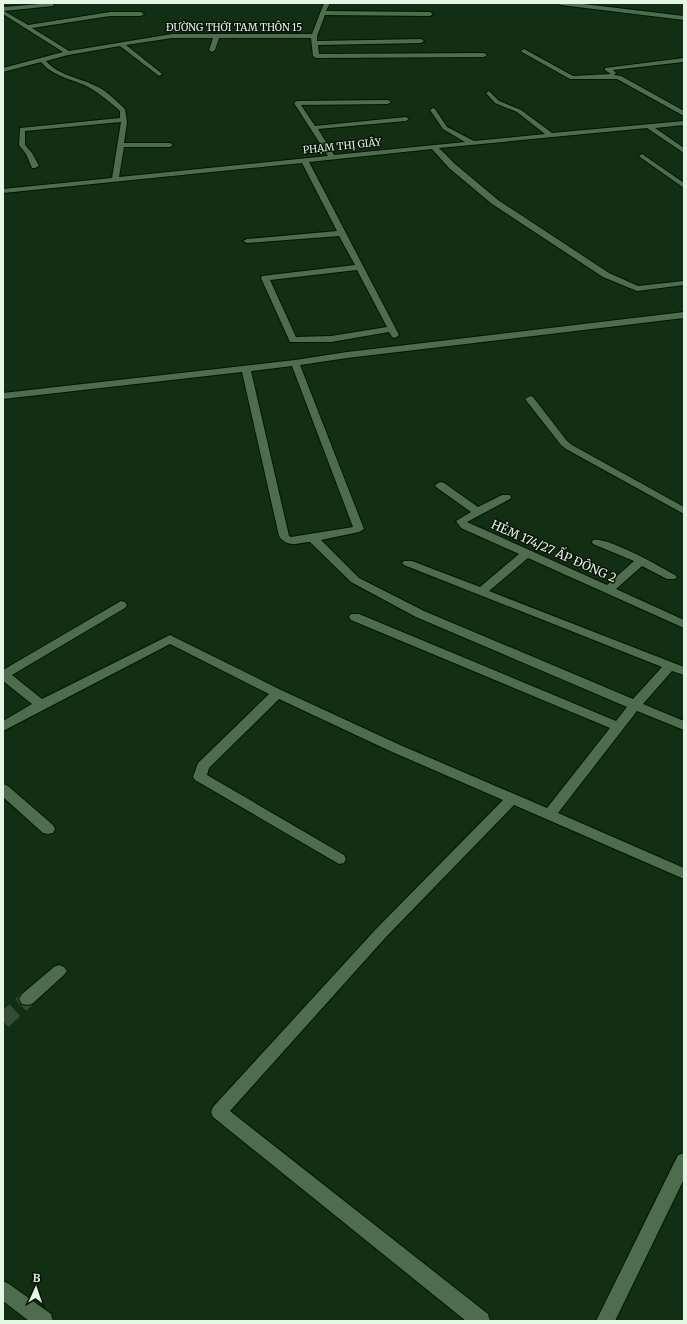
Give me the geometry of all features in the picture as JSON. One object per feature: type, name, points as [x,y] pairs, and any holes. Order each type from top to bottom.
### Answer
[{"type":"street","name":"ĐƯỜNG THỚI TAM THÔN 15","points":[[3,70],[68,54],[172,36],[314,39],[327,3]]},
{"type":"street","points":[[561,3],[684,18]]},
{"type":"street","points":[[3,9],[52,5]]},
{"type":"street","points":[[3,12],[68,54]]},
{"type":"street","points":[[323,13],[430,14]]},
{"type":"street","points":[[26,27],[110,14],[141,14]]},
{"type":"street","points":[[212,50],[217,36]]},
{"type":"street","points":[[421,41],[314,39],[316,56],[323,57],[484,55]]},
{"type":"street","points":[[121,44],[159,74]]},
{"type":"street","points":[[524,51],[572,78],[619,77]]},
{"type":"street","points":[[42,60],[49,68],[60,74],[97,88],[123,110],[124,120],[115,180]]},
{"type":"street","points":[[683,60],[606,69],[684,114]]},
{"type":"street","points":[[489,93],[497,102],[519,112],[551,135]]},
{"type":"street","points":[[332,157],[297,103],[388,102]]},
{"type":"street","points":[[433,110],[445,128],[473,143]]},
{"type":"street","points":[[312,128],[406,119]]},
{"type":"street","points":[[35,166],[29,153],[22,145],[22,129],[124,120]]},
{"type":"street","name":"PHẠM THỊ GIÂY","points":[[3,191],[551,135],[684,123]]},
{"type":"street","points":[[648,126],[684,151]]},
{"type":"street","points":[[120,145],[170,145]]},
{"type":"street","points":[[434,147],[452,166],[495,202],[606,275],[637,289],[684,283]]},
{"type":"street","points":[[642,156],[684,186]]},
{"type":"street","points":[[304,160],[342,234],[360,267],[394,333],[331,339],[293,340],[265,278],[360,267]]},
{"type":"street","points":[[247,241],[342,234]]},
{"type":"street","points":[[3,396],[246,369],[347,355],[684,314]]},
{"type":"street","points":[[246,369],[284,536],[288,541],[359,529],[295,363]]},
{"type":"street","points":[[530,399],[564,443],[569,447],[684,511]]},
{"type":"street","points":[[440,484],[478,512]]},
{"type":"street","name":"HẺM 174/27 ẤP ĐÔNG 2","points":[[506,497],[461,521],[465,526],[684,624]]},
{"type":"street","points":[[312,538],[355,580],[420,614],[684,726]]},
{"type":"street","points":[[597,542],[641,561],[671,577]]},
{"type":"street","points":[[482,591],[527,553]]},
{"type":"street","points":[[608,590],[641,561]]},
{"type":"street","points":[[408,562],[668,666],[684,671]]},
{"type":"street","points":[[41,705],[3,676],[121,605]]},
{"type":"street","points":[[355,617],[618,727]]},
{"type":"street","points":[[3,727],[41,705],[170,639],[277,693],[394,748],[684,874]]},
{"type":"street","points":[[549,815],[668,666]]},
{"type":"street","points":[[277,693],[203,766],[200,777],[339,859]]},
{"type":"street","points":[[3,789],[48,829]]},
{"type":"street","points":[[481,1321],[218,1112],[381,933],[512,799]]},
{"type":"street","points":[[27,999],[59,971]]},
{"type":"street","points":[[605,1321],[684,1161]]},
{"type":"street","points":[[3,1290],[44,1321]]},
{"type":"tunnel","points":[[3,1021],[27,999]]}]
